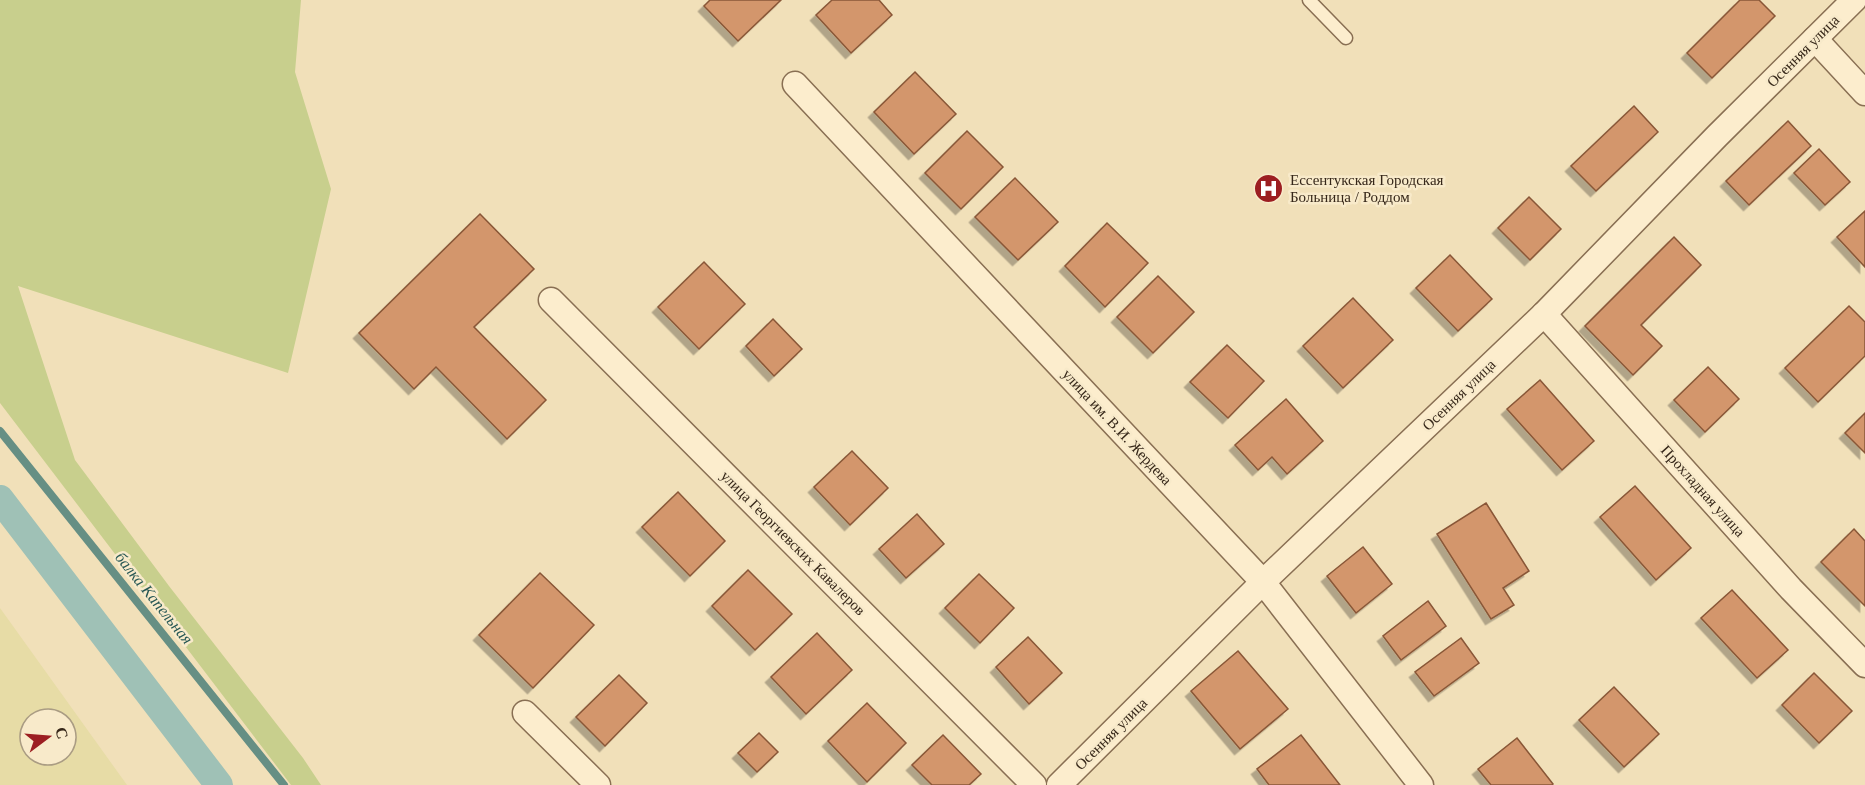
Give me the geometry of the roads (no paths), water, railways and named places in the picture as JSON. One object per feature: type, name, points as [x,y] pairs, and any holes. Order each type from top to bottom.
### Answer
[{"type":"street","name":"Осенняя улица","points":[[1059,785],[1263,582],[1544,315],[1717,136],[1854,0]]},
{"type":"street","points":[[1815,39],[1865,93]]},
{"type":"street","name":"улица им. В.И. Жердева","points":[[795,84],[1263,582],[1421,785]]},
{"type":"street","name":"улица Георгиевских Кавалеров","points":[[551,300],[1034,785]]},
{"type":"street","name":"Прохладная улица","points":[[1544,315],[1791,589],[1865,666]]},
{"type":"street","points":[[525,712],[598,785]]},
{"type":"lane","points":[[1309,0],[1346,38]]},
{"type":"waterway","name":"балка Капельная","points":[[0,431],[284,785]]},
{"type":"waterway","points":[[0,499],[219,785]]},
{"type":"place","name":"Ессентукская Городская Больница / Роддом","points":[[1269,189]]}]
